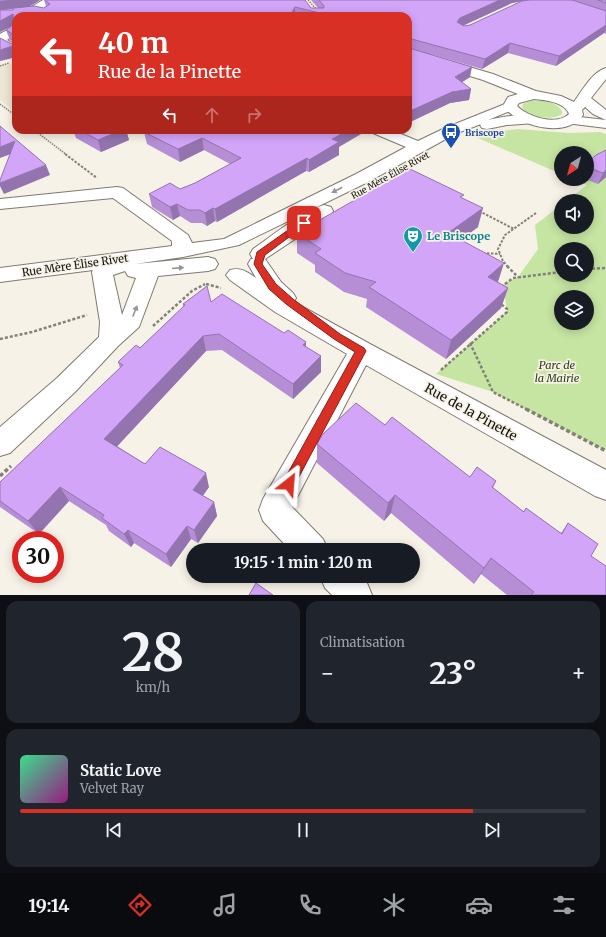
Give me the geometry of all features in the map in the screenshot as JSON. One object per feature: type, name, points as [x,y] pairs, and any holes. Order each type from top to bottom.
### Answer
[{"type":"street","points":[[27,12],[40,7],[49,0]]},
{"type":"street","points":[[45,12],[49,0]]},
{"type":"street","points":[[12,31],[2,38],[1,41],[12,48]]},
{"type":"street","points":[[412,54],[488,78],[534,95],[564,101],[574,114],[606,124]]},
{"type":"street","points":[[460,70],[491,83],[512,103],[516,114],[530,120],[553,124],[574,114],[585,95],[601,76]]},
{"type":"street","points":[[555,98],[579,90],[601,76]]},
{"type":"street","name":"Rue Mère Élise Rivet","points":[[0,275],[176,252],[226,243],[362,178],[450,132],[525,96],[534,95]]},
{"type":"street","points":[[584,98],[606,116]]},
{"type":"street","points":[[574,114],[606,120]]},
{"type":"street","name":"Rue Mère Élise Rivet","points":[[259,259],[304,223],[452,139],[486,126],[507,121],[530,120]]},
{"type":"street","name":"Rue Mère Élise Rivet","points":[[388,134],[419,147]]},
{"type":"street","points":[[0,204],[117,192],[181,239],[176,252],[153,260],[120,264],[102,272],[112,322],[110,340]]},
{"type":"street","points":[[226,243],[247,243],[258,249],[259,259],[249,271],[237,275],[223,275],[216,272],[208,264],[207,258],[209,253],[226,243]]},
{"type":"street","name":"Rue de la Pinette","points":[[259,259],[273,287],[290,302],[337,337]]},
{"type":"street","name":"Rue Mère Élise Rivet","points":[[0,282],[102,272],[149,271],[208,264]]},
{"type":"street","points":[[0,444],[66,385],[130,321],[136,309],[149,271]]},
{"type":"street","name":"Rue de la Pinette","points":[[237,275],[283,306],[361,351],[606,486]]},
{"type":"street","points":[[305,543],[274,510],[361,351]]},
{"type":"street","points":[[344,583],[355,595]]},
{"type":"path","points":[[308,0],[319,12]]},
{"type":"path","points":[[0,104],[12,113]]},
{"type":"path","points":[[39,134],[117,192]]},
{"type":"path","points":[[472,208],[514,229]]},
{"type":"path","points":[[518,277],[503,261],[498,249],[506,236],[536,213]]},
{"type":"path","points":[[479,253],[500,254]]},
{"type":"path","points":[[594,269],[606,268]]},
{"type":"path","points":[[499,290],[503,284],[513,278],[554,273]]},
{"type":"path","points":[[136,309],[164,315],[192,291]]},
{"type":"path","points":[[422,385],[507,312],[507,309],[498,300]]},
{"type":"path","points":[[0,339],[32,332],[110,308]]},
{"type":"path","points":[[470,344],[493,392],[606,451]]},
{"type":"shaded area","points":[[12,63],[12,110],[0,100],[0,67]]},
{"type":"green space","points":[[531,101],[544,101],[552,103],[562,111],[562,114],[547,118],[529,114],[522,107],[523,104]]},
{"type":"green space","name":"Parc de la Mairie","points":[[518,129],[569,133],[600,132],[606,134],[606,451],[493,392],[436,374],[507,312],[503,284],[518,277],[538,249],[535,225],[554,210],[554,234],[594,234],[594,194],[575,194],[586,186],[594,186],[594,146],[554,146],[554,171],[471,135]]},
{"type":"building","points":[[45,0],[305,0],[311,8],[324,8],[319,0],[500,0],[460,18],[457,22],[464,26],[470,25],[522,1],[572,0],[606,11],[606,25],[559,56],[510,43],[485,59],[412,39],[412,12],[316,12],[295,7],[292,12],[12,12],[12,15],[0,21],[0,10],[13,10],[14,8],[34,6],[44,8],[50,4]]},
{"type":"building","points":[[598,0],[606,0],[606,3]]},
{"type":"building","points":[[12,26],[12,34],[6,30]]},
{"type":"building","points":[[0,38],[12,44],[12,46],[0,50]]},
{"type":"building","points":[[412,49],[472,67],[455,77],[471,89],[452,92],[412,110]]},
{"type":"building","points":[[0,126],[46,165],[0,183],[15,141],[0,147]]},
{"type":"building","points":[[87,134],[112,134],[98,140]]},
{"type":"building","points":[[148,134],[341,134],[332,139],[339,142],[309,160],[307,158],[215,209],[213,208],[205,213],[200,210],[188,210],[177,204],[170,207],[149,194],[170,183],[180,189],[195,183],[241,158],[202,138],[178,149]]},
{"type":"building","points":[[606,150],[606,170],[603,173],[594,170],[594,157]]},
{"type":"building","points":[[408,168],[464,195],[460,197],[483,208],[448,233],[504,263],[488,277],[508,288],[451,340],[369,287],[376,282],[345,273],[315,253],[321,249],[297,233]]},
{"type":"building","points":[[207,286],[211,302],[222,294],[284,333],[288,330],[306,342],[303,345],[321,356],[293,384],[219,334],[203,336],[104,439],[145,464],[160,447],[206,473],[193,490],[214,502],[194,530],[187,526],[166,554],[128,530],[124,534],[102,518],[104,515],[60,487],[28,521],[0,501],[0,482],[123,365],[118,362],[136,345],[140,348],[185,305],[183,304]]},
{"type":"building","points":[[356,403],[385,425],[392,417],[470,477],[477,467],[496,481],[492,487],[524,512],[526,508],[562,534],[568,523],[598,544],[591,556],[606,566],[606,595],[531,595],[534,592],[491,558],[484,568],[395,495],[388,503],[317,444],[323,434]]},
{"type":"building","points":[[256,583],[273,595],[249,595]]},
{"type":"place","name":"Briscope","points":[[451,149]]},
{"type":"place","name":"Le Briscope","points":[[413,253]]},
{"type":"route","points":[[289,484],[361,351],[337,337],[290,302],[273,287],[258,264],[260,254],[304,223]]}]
